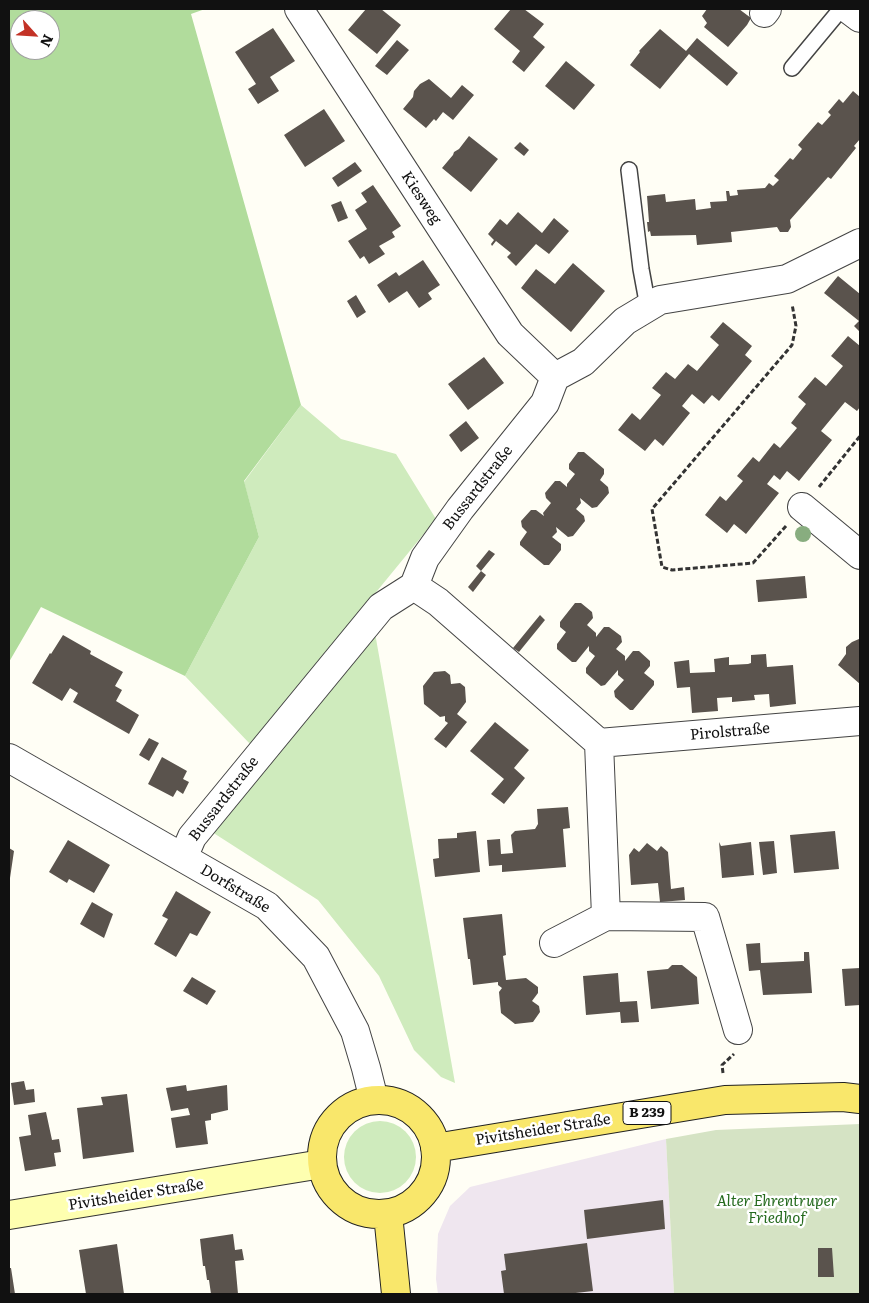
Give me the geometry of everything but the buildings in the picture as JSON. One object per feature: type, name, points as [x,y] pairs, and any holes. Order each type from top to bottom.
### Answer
[{"type":"main road","name":"Pivitsheider Straße","points":[[435,1148],[725,1100],[843,1097],[860,1099]]},
{"type":"main road","points":[[374,1100],[391,1101],[407,1107],[426,1125],[435,1148],[435,1166],[430,1184],[419,1198],[405,1209],[388,1214],[364,1213],[344,1203],[329,1186],[322,1164],[322,1146],[329,1129],[340,1114],[356,1105],[374,1100]]},
{"type":"main road","name":"Pivitsheider Straße","points":[[9,1215],[322,1164]]},
{"type":"main road","points":[[388,1214],[396,1294]]},
{"type":"street","name":"Kiesweg","points":[[299,9],[510,334],[555,377]]},
{"type":"street","points":[[848,9],[860,18]]},
{"type":"street","points":[[555,377],[583,362],[625,321],[660,300],[787,279],[860,243]]},
{"type":"street","name":"Bussardstraße","points":[[184,858],[192,837],[381,606],[414,586],[425,558],[460,509],[545,403],[555,377]]},
{"type":"street","points":[[802,507],[860,555]]},
{"type":"street","points":[[414,586],[438,602],[599,742],[606,916]]},
{"type":"street","name":"Pirolstraße","points":[[599,742],[860,721]]},
{"type":"street","name":"Dorfstraße","points":[[9,758],[267,906],[316,956],[355,1031],[374,1100]]},
{"type":"street","points":[[554,943],[606,916],[706,917],[738,1030]]},
{"type":"lane","points":[[792,68],[841,9]]},
{"type":"lane","points":[[629,170],[641,270],[648,307]]},
{"type":"path","points":[[787,279],[796,326],[792,345],[652,509],[662,566],[672,570],[753,562],[802,507],[860,436]]},
{"type":"path","points":[[725,1100],[722,1065],[738,1051],[738,1030]]},
{"type":"shaded area","points":[[666,1139],[674,1294],[438,1294],[436,1279],[438,1234],[450,1206],[470,1187]]},
{"type":"green space","points":[[9,9],[205,9],[191,14],[301,405],[244,481],[259,537],[185,676],[41,607],[9,662]]},
{"type":"green space","points":[[301,405],[341,439],[396,454],[436,519],[251,745],[185,676],[259,537],[244,482]]},
{"type":"green space","points":[[375,633],[455,1083],[441,1077],[414,1050],[379,976],[318,900],[212,832]]},
{"type":"green space","points":[[380,1121],[400,1127],[410,1137],[416,1157],[410,1177],[400,1187],[380,1193],[360,1187],[350,1177],[344,1157],[350,1137],[360,1127]]},
{"type":"green space","name":"Alter Ehrentruper Friedhof","points":[[860,1124],[860,1294],[674,1294],[666,1139],[716,1130]]}]
